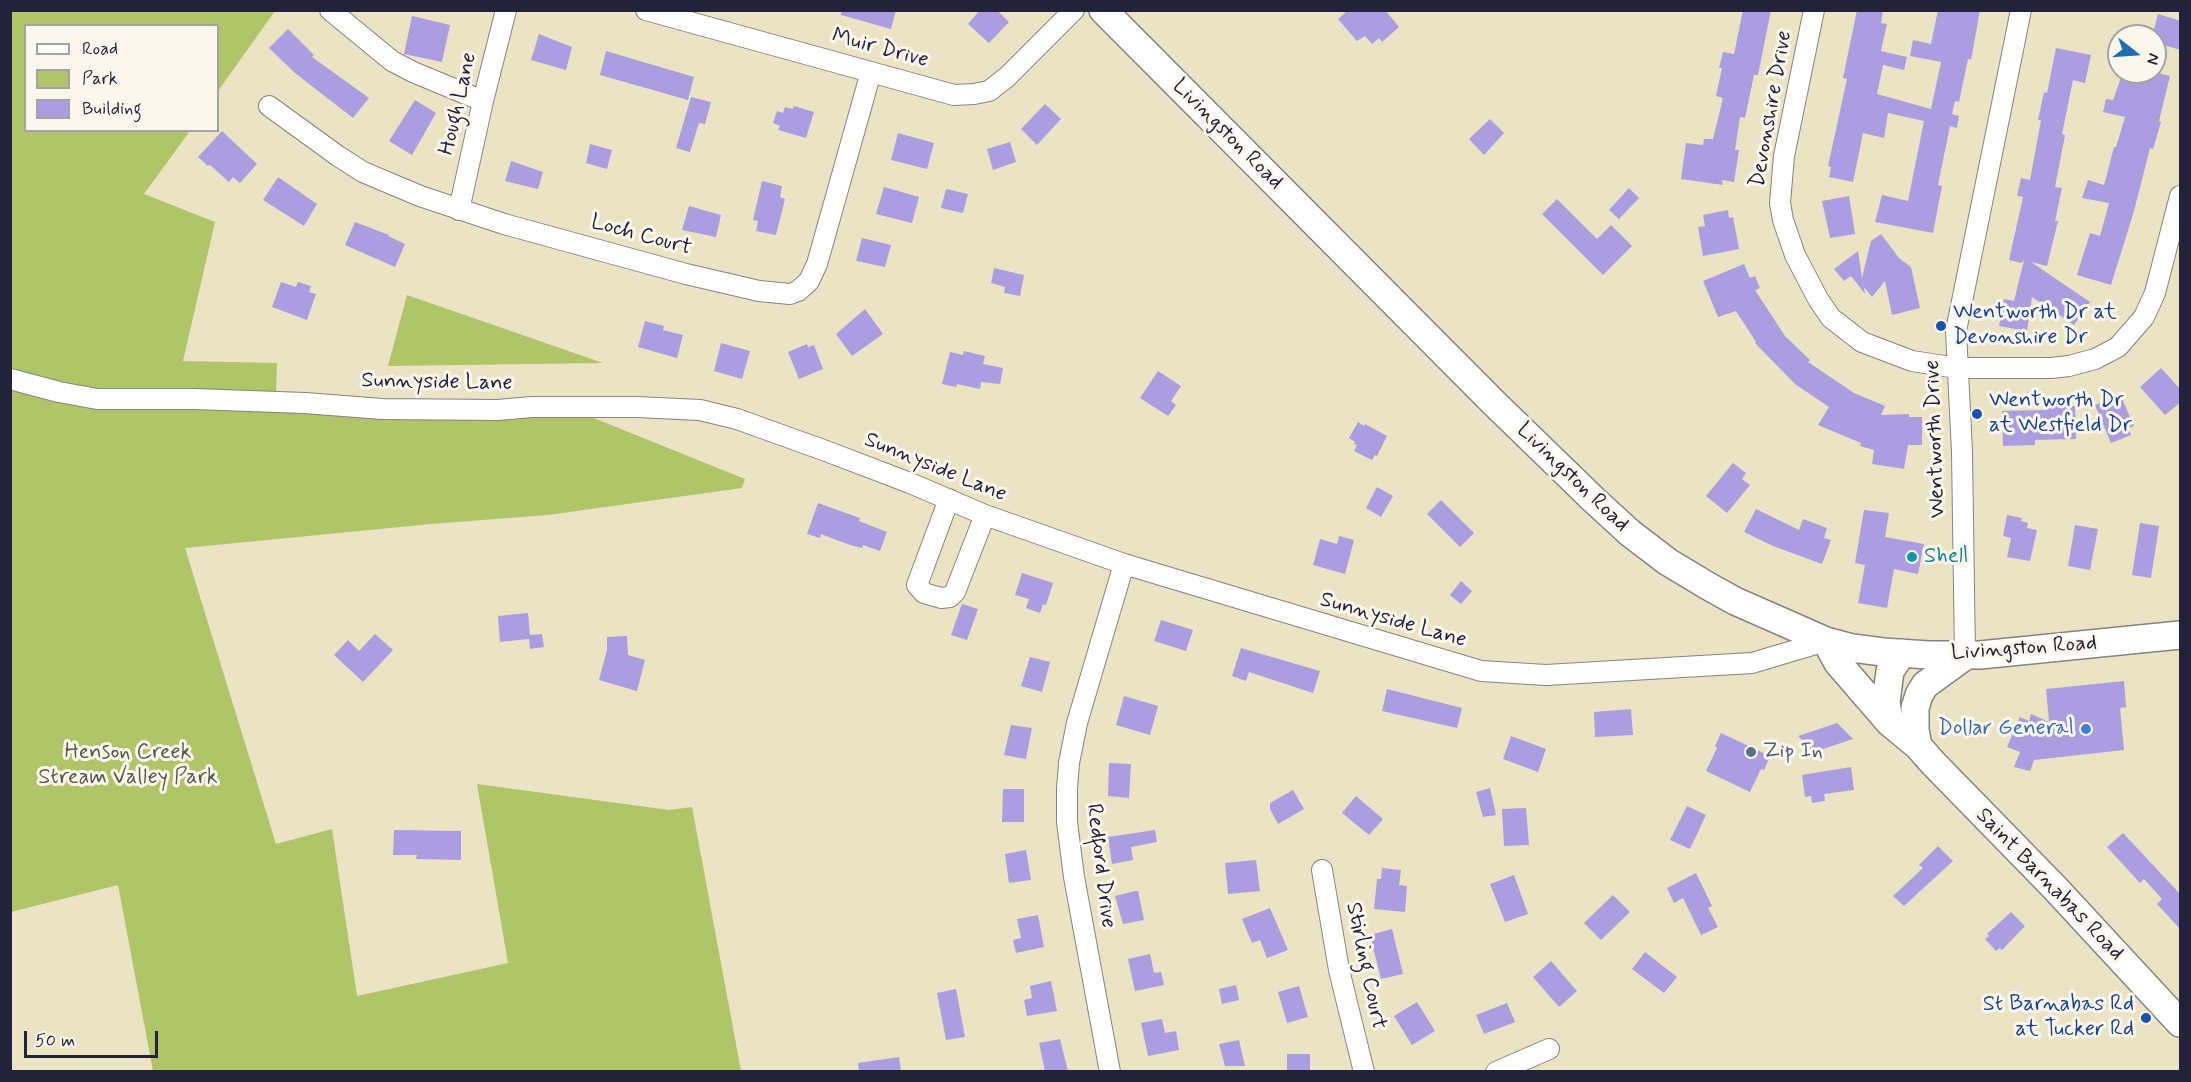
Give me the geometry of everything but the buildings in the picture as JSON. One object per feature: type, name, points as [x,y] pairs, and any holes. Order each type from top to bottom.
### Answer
[{"type":"main road","name":"Livingston Road","points":[[1104,10],[1494,403],[1630,533],[1668,562],[1735,601],[1826,641],[1866,650],[1902,653],[1965,656],[2181,635]]},
{"type":"main road","name":"Saint Barnabas Road","points":[[1826,641],[1838,663],[2055,888],[2181,1023]]},
{"type":"main road","points":[[1902,653],[1890,671],[1886,702],[1906,733]]},
{"type":"main road","points":[[1906,733],[1925,685],[1965,656]]},
{"type":"street","points":[[330,10],[392,61],[483,101]]},
{"type":"street","name":"Hough Lane","points":[[459,210],[506,10]]},
{"type":"street","name":"Muir Drive","points":[[646,10],[954,95],[989,91],[1035,50],[1074,10]]},
{"type":"street","name":"Devonshire Drive","points":[[1814,10],[1781,172],[1780,203],[1795,255],[1818,299],[1831,318],[1862,342],[1912,361],[1957,368],[2007,369],[2068,366],[2095,359],[2118,346],[2144,317],[2155,293],[2181,196]]},
{"type":"street","name":"Wentworth Drive","points":[[1965,656],[1962,452],[1957,322],[2021,10]]},
{"type":"street","name":"Loch Court","points":[[269,106],[370,176],[459,210],[686,274],[759,291],[790,294],[798,291],[809,281],[817,264],[871,72]]},
{"type":"street","name":"Sunnyside Lane","points":[[10,378],[59,392],[97,399],[294,402],[382,409],[498,410],[532,407],[637,406],[700,410],[737,419],[826,451],[985,515],[1124,564],[1481,671],[1546,675],[1752,663],[1826,641]]},
{"type":"street","points":[[949,499],[917,585],[924,593],[941,598],[950,597],[955,592],[985,515]]},
{"type":"street","name":"Redford Drive","points":[[1110,1071],[1074,877],[1067,822],[1067,789],[1068,763],[1077,723],[1124,564]]},
{"type":"street","name":"Stirling Court","points":[[1322,870],[1339,970],[1364,1071]]},
{"type":"street","points":[[1496,1071],[1549,1049]]},
{"type":"green space","name":"Henson Creek Stream Valley Park","points":[[11,11],[275,11],[219,90],[219,24],[24,24],[24,132],[189,132],[144,194],[215,222],[183,361],[277,363],[276,398],[554,402],[745,479],[742,488],[548,515],[185,548],[276,844],[332,829],[357,996],[508,963],[477,784],[669,810],[692,807],[741,1071],[153,1071],[118,885],[11,912]]},
{"type":"green space","points":[[407,295],[603,363],[388,366]]},
{"type":"place","name":"Wentworth Dr at Devonshire Dr","points":[[1941,326]]},
{"type":"place","name":"Wentworth Dr at Westfield Dr","points":[[1977,414]]},
{"type":"place","name":"Shell","points":[[1912,557]]},
{"type":"place","name":"Dollar General","points":[[2086,729]]},
{"type":"place","name":"Zip In","points":[[1751,752]]},
{"type":"place","name":"St Barnabas Rd at Tucker Rd","points":[[2146,1018]]}]
